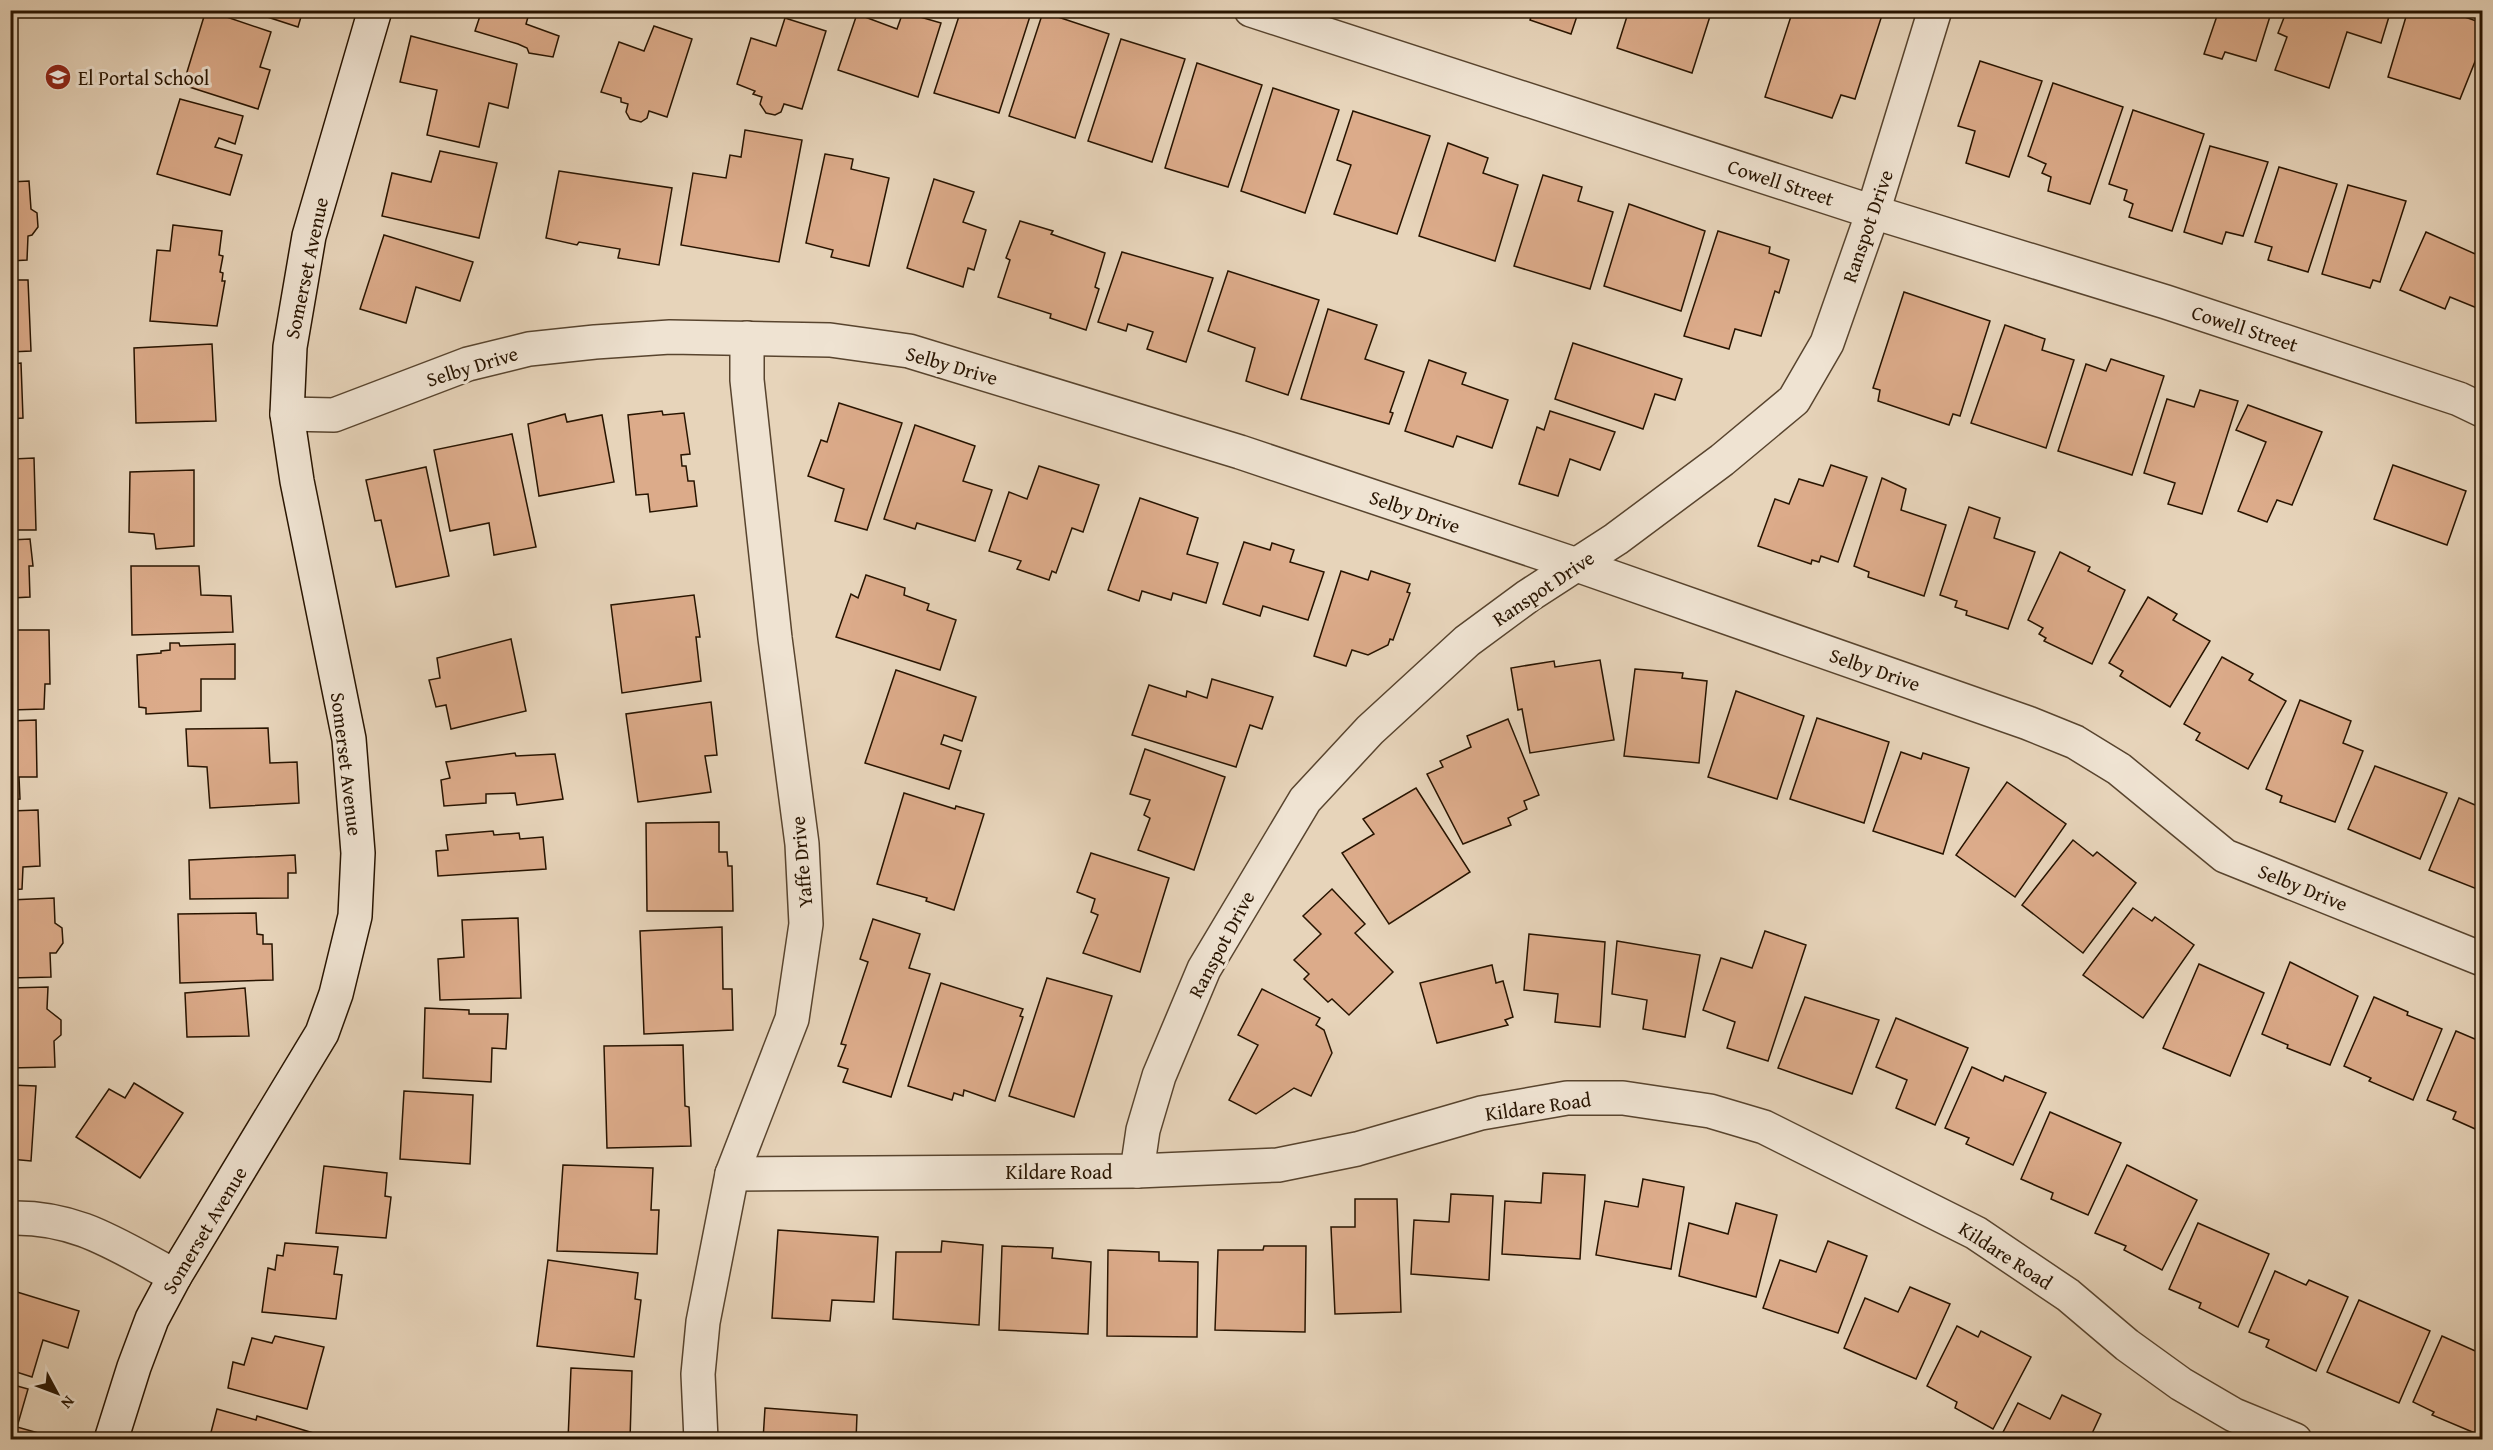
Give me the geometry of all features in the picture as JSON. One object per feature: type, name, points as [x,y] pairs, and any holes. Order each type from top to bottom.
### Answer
[{"type":"street","name":"Somerset Avenue","points":[[111,1440],[137,1357],[152,1319],[175,1276],[322,1033],[336,994],[355,916],[358,853],[349,739],[297,481],[287,414],[290,347],[309,236],[375,10]]},
{"type":"street","name":"Cowell Street","points":[[1251,10],[1873,212],[2177,306],[2459,399],[2482,410]]},
{"type":"street","name":"Ranspot Drive","points":[[1137,1170],[1143,1130],[1159,1076],[1204,969],[1305,800],[1370,730],[1467,641],[1722,460],[1794,400],[1827,343],[1873,212],[1935,10]]},
{"type":"street","name":"Selby Drive","points":[[287,414],[334,415],[468,364],[529,349],[670,337],[830,340],[909,351],[1240,452],[1577,565],[2028,723],[2075,742],[2119,769],[2226,856],[2482,959]]},
{"type":"street","name":"Yaffe Drive","points":[[701,1440],[698,1374],[703,1322],[732,1174],[792,1019],[806,924],[802,844],[775,638],[747,380],[747,339]]},
{"type":"street","name":"Kildare Road","points":[[732,1174],[1137,1170],[1278,1165],[1357,1149],[1481,1113],[1567,1098],[1623,1098],[1710,1111],[1764,1127],[1977,1233],[2068,1295],[2127,1345],[2181,1384],[2234,1415],[2295,1440]]},
{"type":"street","points":[[10,1218],[39,1217],[67,1223],[95,1233],[175,1276]]},
{"type":"building","points":[[206,10],[271,32],[260,67],[270,70],[258,109],[183,85]]},
{"type":"building","points":[[246,10],[303,10],[298,27]]},
{"type":"building","points":[[473,10],[530,10],[526,24],[559,36],[553,57],[529,53],[527,48],[518,44],[475,31],[481,13]]},
{"type":"building","points":[[961,10],[1032,10],[999,113],[934,93]]},
{"type":"building","points":[[1533,10],[1579,10],[1571,34],[1530,20]]},
{"type":"building","points":[[1629,10],[1712,10],[1692,73],[1617,48]]},
{"type":"building","points":[[1793,10],[1883,12],[1855,99],[1841,95],[1832,118],[1765,97]]},
{"type":"building","points":[[2175,10],[2193,10],[2190,15]]},
{"type":"building","points":[[2219,10],[2272,10],[2256,61],[2225,52],[2222,59],[2204,54]]},
{"type":"building","points":[[2287,10],[2391,10],[2381,43],[2347,32],[2329,88],[2275,70],[2287,37],[2278,33]]},
{"type":"building","points":[[2408,10],[2445,10],[2482,23],[2482,44],[2460,99],[2388,77]]},
{"type":"building","points":[[903,12],[941,23],[918,97],[838,70],[857,14],[897,29]]},
{"type":"building","points":[[1043,12],[1109,34],[1075,138],[1009,116]]},
{"type":"building","points":[[785,18],[826,31],[802,109],[784,104],[781,112],[775,115],[766,113],[760,104],[762,97],[753,94],[755,91],[737,84],[751,38],[776,46]]},
{"type":"building","points":[[654,26],[692,39],[667,117],[649,111],[647,118],[641,122],[630,119],[626,112],[628,104],[621,102],[621,98],[601,92],[619,42],[644,51]]},
{"type":"building","points":[[411,36],[517,64],[508,108],[489,103],[479,147],[427,135],[437,90],[400,82]]},
{"type":"building","points":[[1121,39],[1185,59],[1152,162],[1088,141]]},
{"type":"building","points":[[1980,61],[2042,81],[2009,177],[1966,163],[1975,131],[1958,126]]},
{"type":"building","points":[[1197,63],[1262,85],[1228,187],[1165,168]]},
{"type":"building","points":[[2053,83],[2123,107],[2090,204],[2048,191],[2051,177],[2042,173],[2046,164],[2028,156]]},
{"type":"building","points":[[1273,88],[1339,110],[1305,213],[1241,191]]},
{"type":"building","points":[[180,99],[243,116],[235,144],[219,138],[215,147],[242,155],[230,195],[157,174]]},
{"type":"building","points":[[2133,110],[2204,134],[2172,231],[2129,217],[2133,204],[2124,200],[2127,190],[2109,184]]},
{"type":"building","points":[[1353,111],[1430,136],[1397,234],[1334,214],[1351,165],[1337,160]]},
{"type":"building","points":[[745,130],[802,140],[779,262],[681,245],[693,173],[726,178],[730,155],[741,157]]},
{"type":"building","points":[[1448,143],[1488,158],[1483,173],[1518,185],[1495,261],[1419,236]]},
{"type":"building","points":[[2210,146],[2268,162],[2243,236],[2226,232],[2222,244],[2184,232]]},
{"type":"building","points":[[440,151],[497,163],[479,238],[382,216],[392,173],[431,182]]},
{"type":"building","points":[[825,154],[853,159],[851,169],[889,178],[869,266],[831,257],[833,250],[806,243]]},
{"type":"building","points":[[2279,167],[2337,184],[2308,272],[2268,260],[2272,247],[2255,242]]},
{"type":"building","points":[[559,171],[672,188],[659,265],[618,258],[620,249],[579,242],[577,245],[546,238]]},
{"type":"building","points":[[1543,175],[1582,187],[1578,201],[1613,212],[1590,289],[1514,266]]},
{"type":"building","points":[[934,179],[974,192],[963,222],[986,230],[974,270],[968,268],[963,287],[907,268]]},
{"type":"building","points":[[29,181],[31,209],[37,213],[38,227],[32,235],[28,236],[27,260],[10,261],[10,182]]},
{"type":"building","points":[[2348,185],[2406,201],[2380,282],[2373,280],[2370,288],[2322,274]]},
{"type":"building","points":[[1629,204],[1705,231],[1681,311],[1604,286]]},
{"type":"building","points":[[1020,221],[1053,231],[1051,234],[1105,253],[1095,287],[1099,289],[1086,330],[1050,318],[1051,314],[998,297],[1010,260],[1006,258]]},
{"type":"building","points":[[173,225],[222,231],[219,255],[223,256],[220,272],[223,273],[222,281],[225,281],[217,326],[150,321],[157,250],[170,251]]},
{"type":"building","points":[[1718,231],[1770,247],[1769,253],[1789,260],[1779,293],[1775,291],[1761,336],[1735,329],[1729,349],[1684,336]]},
{"type":"building","points":[[2426,232],[2482,257],[2482,297],[2477,308],[2450,297],[2445,309],[2400,290]]},
{"type":"building","points":[[384,235],[473,262],[460,301],[416,287],[406,323],[360,309]]},
{"type":"building","points":[[1122,252],[1213,278],[1186,362],[1147,349],[1153,332],[1128,324],[1126,331],[1098,322]]},
{"type":"building","points":[[1228,271],[1319,300],[1288,395],[1246,381],[1255,348],[1208,331]]},
{"type":"building","points":[[10,280],[28,280],[31,351],[10,352]]},
{"type":"building","points":[[1904,292],[1990,321],[1960,416],[1953,414],[1949,425],[1878,401],[1880,390],[1873,388]]},
{"type":"building","points":[[1328,309],[1377,325],[1365,359],[1404,372],[1390,412],[1393,413],[1389,424],[1301,399]]},
{"type":"building","points":[[2005,325],[2045,339],[2042,350],[2074,360],[2046,448],[1971,423]]},
{"type":"building","points":[[1573,343],[1682,379],[1675,400],[1655,394],[1643,429],[1555,399]]},
{"type":"building","points":[[212,344],[216,421],[136,423],[134,348]]},
{"type":"building","points":[[2111,359],[2164,376],[2132,475],[2058,451],[2086,364],[2106,371]]},
{"type":"building","points":[[1429,360],[1466,373],[1462,384],[1508,400],[1492,448],[1457,436],[1453,447],[1405,431]]},
{"type":"building","points":[[21,363],[23,418],[10,419],[10,364]]},
{"type":"building","points":[[2200,390],[2238,401],[2202,514],[2168,504],[2175,483],[2144,473],[2167,399],[2194,407]]},
{"type":"building","points":[[839,403],[902,423],[867,530],[835,521],[844,489],[808,476],[821,440],[827,442]]},
{"type":"building","points":[[2248,405],[2322,432],[2292,505],[2277,500],[2267,522],[2238,511],[2266,442],[2236,430]]},
{"type":"building","points":[[662,411],[663,415],[684,413],[690,454],[681,455],[682,466],[686,466],[688,481],[694,481],[697,506],[650,512],[648,494],[636,495],[628,415]]},
{"type":"building","points":[[1550,411],[1615,432],[1600,470],[1570,459],[1558,496],[1519,484],[1537,427],[1544,430]]},
{"type":"building","points":[[565,414],[567,422],[602,415],[614,482],[539,496],[528,424]]},
{"type":"building","points":[[915,425],[975,446],[963,481],[992,490],[975,541],[917,523],[915,529],[884,519]]},
{"type":"building","points":[[512,434],[536,547],[494,555],[489,523],[450,531],[434,450]]},
{"type":"building","points":[[10,452],[13,452],[13,459],[34,458],[36,530],[10,530]]},
{"type":"building","points":[[1831,465],[1867,477],[1838,562],[1821,556],[1819,562],[1812,560],[1811,564],[1758,546],[1775,499],[1789,504],[1799,479],[1823,486]]},
{"type":"building","points":[[2393,465],[2466,491],[2447,545],[2374,519]]},
{"type":"building","points":[[1039,466],[1099,485],[1083,532],[1072,528],[1056,573],[1052,571],[1049,580],[1017,569],[1021,561],[989,551],[1009,492],[1027,499]]},
{"type":"building","points":[[426,467],[449,576],[396,587],[381,520],[375,521],[366,480]]},
{"type":"building","points":[[194,470],[194,546],[156,549],[154,534],[129,532],[130,472]]},
{"type":"building","points":[[1882,478],[1906,489],[1901,510],[1946,525],[1924,596],[1868,577],[1869,572],[1854,566]]},
{"type":"building","points":[[1140,498],[1198,518],[1187,554],[1218,563],[1206,603],[1173,593],[1171,600],[1142,591],[1139,601],[1108,590]]},
{"type":"building","points":[[1969,507],[2000,518],[1994,538],[2035,552],[2008,629],[1966,615],[1967,611],[1955,607],[1957,601],[1940,595]]},
{"type":"building","points":[[30,539],[33,566],[29,566],[30,597],[12,598],[13,620],[10,620],[10,540]]},
{"type":"building","points":[[1244,542],[1270,550],[1272,543],[1294,550],[1290,562],[1324,572],[1308,620],[1263,606],[1260,616],[1223,604]]},
{"type":"building","points":[[2060,552],[2090,567],[2088,571],[2125,590],[2092,664],[2044,641],[2046,638],[2039,634],[2043,628],[2028,620]]},
{"type":"building","points":[[131,566],[199,566],[201,595],[231,596],[233,632],[132,635]]},
{"type":"building","points":[[1341,571],[1368,580],[1371,571],[1410,584],[1407,592],[1410,593],[1393,640],[1390,639],[1388,645],[1368,655],[1352,650],[1346,666],[1314,656]]},
{"type":"building","points":[[866,575],[905,588],[904,595],[929,604],[927,610],[956,620],[940,670],[836,637],[851,594],[858,598]]},
{"type":"building","points":[[694,595],[700,637],[696,637],[701,681],[622,693],[611,605]]},
{"type":"building","points":[[2148,597],[2177,614],[2173,620],[2210,641],[2170,707],[2120,676],[2123,671],[2109,663]]},
{"type":"building","points":[[10,630],[49,630],[50,684],[45,684],[44,709],[10,710]]},
{"type":"building","points":[[511,639],[526,711],[451,729],[446,705],[436,707],[429,680],[440,678],[437,658]]},
{"type":"building","points":[[170,643],[179,643],[180,646],[235,644],[235,679],[201,679],[201,711],[146,714],[146,708],[139,707],[137,655],[170,650]]},
{"type":"building","points":[[2222,657],[2253,674],[2249,680],[2286,701],[2248,769],[2196,740],[2200,733],[2184,724]]},
{"type":"building","points":[[1600,660],[1614,740],[1530,753],[1522,709],[1518,710],[1511,668],[1554,661],[1555,667]]},
{"type":"building","points":[[1635,669],[1683,673],[1682,678],[1707,681],[1699,763],[1624,756]]},
{"type":"building","points":[[896,670],[976,697],[962,741],[944,735],[941,744],[961,751],[949,789],[865,763]]},
{"type":"building","points":[[1212,679],[1273,697],[1262,729],[1250,725],[1236,767],[1132,735],[1149,685],[1186,697],[1187,691],[1207,698]]},
{"type":"building","points":[[1736,691],[1804,716],[1777,799],[1708,777]]},
{"type":"building","points":[[2300,700],[2351,721],[2343,743],[2363,751],[2335,822],[2280,802],[2282,796],[2266,789]]},
{"type":"building","points":[[711,702],[717,755],[705,756],[711,792],[638,802],[626,714]]},
{"type":"building","points":[[1817,718],[1889,742],[1864,823],[1790,799]]},
{"type":"building","points":[[1508,719],[1539,795],[1524,801],[1527,809],[1508,818],[1511,825],[1463,844],[1427,774],[1443,767],[1440,761],[1471,747],[1467,736]]},
{"type":"building","points":[[36,720],[37,777],[19,777],[20,799],[10,800],[10,721]]},
{"type":"building","points":[[268,728],[270,763],[297,762],[299,803],[210,808],[207,767],[188,766],[186,729]]},
{"type":"building","points":[[1145,749],[1225,777],[1194,870],[1138,850],[1150,818],[1144,815],[1150,800],[1130,794]]},
{"type":"building","points":[[1901,752],[1921,759],[1923,753],[1969,768],[1943,854],[1873,831]]},
{"type":"building","points":[[515,753],[516,756],[555,754],[563,799],[517,805],[515,793],[486,794],[486,803],[444,806],[441,780],[450,778],[446,762]]},
{"type":"building","points":[[2375,766],[2447,793],[2420,859],[2348,829]]},
{"type":"building","points":[[2007,782],[2066,824],[2015,897],[1956,855]]},
{"type":"building","points":[[1416,788],[1470,872],[1389,924],[1342,853],[1374,834],[1363,819]]},
{"type":"building","points":[[904,793],[955,809],[956,806],[984,814],[954,910],[926,901],[927,898],[877,884]]},
{"type":"building","points":[[2459,798],[2482,808],[2482,891],[2429,870]]},
{"type":"building","points":[[38,810],[40,866],[23,867],[22,889],[10,890],[10,811]]},
{"type":"building","points":[[719,822],[719,852],[727,852],[728,866],[732,866],[733,911],[647,911],[646,823]]},
{"type":"building","points":[[493,831],[494,835],[519,833],[520,839],[543,837],[546,869],[438,876],[436,851],[448,850],[446,835]]},
{"type":"building","points":[[2073,840],[2093,856],[2097,852],[2136,883],[2083,953],[2022,905]]},
{"type":"building","points":[[1091,853],[1169,878],[1140,972],[1083,953],[1098,915],[1091,912],[1095,899],[1077,892]]},
{"type":"building","points":[[295,855],[296,873],[288,873],[288,898],[190,899],[189,860]]},
{"type":"building","points":[[1332,889],[1365,924],[1355,933],[1393,972],[1349,1015],[1332,999],[1328,1002],[1304,979],[1309,974],[1294,960],[1321,934],[1303,916]]},
{"type":"building","points":[[54,898],[55,923],[62,928],[63,943],[56,953],[50,953],[51,977],[10,978],[10,900]]},
{"type":"building","points":[[2133,908],[2152,921],[2155,917],[2194,945],[2143,1018],[2083,975]]},
{"type":"building","points":[[256,913],[257,934],[263,935],[263,944],[272,944],[273,980],[180,983],[178,914]]},
{"type":"building","points":[[518,918],[521,998],[440,1000],[438,959],[464,957],[462,920]]},
{"type":"building","points":[[873,919],[920,934],[909,968],[930,974],[891,1097],[843,1082],[848,1069],[838,1066],[846,1045],[841,1044],[868,962],[860,959]]},
{"type":"building","points":[[722,927],[723,989],[732,989],[733,1030],[644,1034],[640,931]]},
{"type":"building","points":[[1765,931],[1806,945],[1768,1061],[1727,1048],[1735,1022],[1703,1010],[1721,958],[1752,968]]},
{"type":"building","points":[[1529,934],[1605,942],[1600,1027],[1555,1022],[1558,994],[1524,990]]},
{"type":"building","points":[[1617,941],[1700,955],[1685,1037],[1643,1029],[1647,1000],[1612,994]]},
{"type":"building","points":[[2290,962],[2358,996],[2330,1065],[2287,1048],[2288,1045],[2262,1034]]},
{"type":"building","points":[[2199,964],[2264,993],[2230,1076],[2163,1048]]},
{"type":"building","points":[[1492,965],[1496,983],[1503,981],[1513,1017],[1505,1020],[1508,1025],[1437,1043],[1420,983]]},
{"type":"building","points":[[1047,978],[1112,996],[1074,1117],[1009,1096]]},
{"type":"building","points":[[941,983],[1023,1009],[1020,1016],[1023,1017],[995,1101],[964,1090],[963,1096],[954,1093],[952,1100],[908,1086]]},
{"type":"building","points":[[48,987],[47,1009],[61,1020],[61,1035],[54,1041],[55,1067],[10,1068],[10,988]]},
{"type":"building","points":[[245,988],[249,1036],[187,1037],[185,993]]},
{"type":"building","points":[[1262,989],[1320,1018],[1316,1025],[1324,1030],[1332,1053],[1311,1096],[1294,1088],[1256,1114],[1229,1100],[1258,1045],[1238,1035]]},
{"type":"building","points":[[1805,997],[1879,1020],[1852,1094],[1778,1068]]},
{"type":"building","points":[[2374,997],[2408,1012],[2407,1015],[2442,1029],[2413,1100],[2369,1081],[2371,1078],[2344,1066]]},
{"type":"building","points":[[425,1008],[469,1010],[469,1014],[508,1014],[506,1049],[492,1048],[491,1082],[423,1078]]},
{"type":"building","points":[[1896,1018],[1968,1048],[1935,1125],[1896,1108],[1907,1080],[1876,1067]]},
{"type":"building","points":[[2456,1031],[2482,1042],[2482,1132],[2453,1119],[2456,1112],[2427,1100]]},
{"type":"building","points":[[683,1045],[685,1106],[689,1107],[691,1146],[607,1148],[604,1046]]},
{"type":"building","points":[[1972,1067],[2003,1081],[2005,1076],[2046,1093],[2013,1165],[1966,1144],[1969,1138],[1945,1128]]},
{"type":"building","points":[[134,1083],[183,1113],[140,1178],[76,1137],[109,1089],[125,1098]]},
{"type":"building","points":[[10,1085],[36,1086],[31,1161],[10,1159]]},
{"type":"building","points":[[404,1091],[473,1095],[470,1164],[400,1159]]},
{"type":"building","points":[[2050,1112],[2121,1143],[2088,1215],[2051,1199],[2053,1193],[2021,1179]]},
{"type":"building","points":[[563,1165],[653,1168],[651,1210],[659,1210],[657,1254],[557,1251]]},
{"type":"building","points":[[2127,1165],[2197,1200],[2162,1270],[2124,1250],[2126,1246],[2095,1233]]},
{"type":"building","points":[[324,1166],[387,1173],[385,1196],[391,1197],[386,1238],[316,1233]]},
{"type":"building","points":[[1543,1173],[1585,1175],[1580,1259],[1502,1254],[1505,1201],[1541,1203]]},
{"type":"building","points":[[1643,1179],[1684,1187],[1671,1269],[1596,1255],[1605,1201],[1638,1207]]},
{"type":"building","points":[[1451,1194],[1493,1196],[1489,1280],[1411,1274],[1414,1220],[1449,1222]]},
{"type":"building","points":[[1355,1199],[1397,1199],[1401,1312],[1335,1314],[1331,1227],[1355,1227]]},
{"type":"building","points":[[1736,1203],[1777,1215],[1756,1297],[1679,1276],[1689,1223],[1728,1234]]},
{"type":"building","points":[[2198,1223],[2269,1254],[2238,1327],[2199,1308],[2201,1303],[2169,1289]]},
{"type":"building","points":[[778,1230],[878,1237],[874,1302],[832,1300],[830,1321],[772,1318]]},
{"type":"building","points":[[942,1241],[983,1245],[979,1325],[893,1319],[896,1252],[941,1252]]},
{"type":"building","points":[[1828,1241],[1867,1256],[1838,1333],[1763,1308],[1780,1260],[1816,1272]]},
{"type":"building","points":[[285,1243],[338,1247],[334,1274],[342,1275],[336,1319],[262,1312],[268,1268],[275,1270],[277,1255],[283,1256]]},
{"type":"building","points":[[1002,1246],[1053,1248],[1052,1258],[1091,1262],[1088,1334],[999,1330]]},
{"type":"building","points":[[1264,1246],[1306,1246],[1305,1332],[1215,1330],[1218,1250],[1263,1250]]},
{"type":"building","points":[[1108,1250],[1159,1252],[1159,1261],[1198,1262],[1197,1337],[1107,1336]]},
{"type":"building","points":[[548,1260],[638,1273],[635,1299],[641,1300],[634,1357],[537,1346]]},
{"type":"building","points":[[2275,1271],[2306,1285],[2309,1280],[2348,1297],[2316,1371],[2266,1347],[2269,1340],[2249,1332]]},
{"type":"building","points":[[1910,1287],[1950,1304],[1916,1379],[1844,1348],[1865,1298],[1898,1312]]},
{"type":"building","points":[[17,1292],[79,1311],[68,1348],[43,1340],[32,1377],[10,1370],[10,1311]]},
{"type":"building","points":[[2359,1300],[2430,1331],[2399,1403],[2327,1372]]},
{"type":"building","points":[[1957,1326],[1978,1337],[1981,1331],[2031,1357],[1993,1429],[1955,1408],[1957,1402],[1927,1386]]},
{"type":"building","points":[[275,1336],[324,1347],[307,1409],[228,1388],[233,1362],[244,1365],[252,1338],[272,1343]]},
{"type":"building","points":[[2442,1336],[2482,1354],[2482,1436],[2432,1415],[2434,1412],[2413,1402]]},
{"type":"building","points":[[571,1368],[632,1371],[630,1440],[568,1440]]},
{"type":"building","points":[[10,1384],[28,1389],[17,1427],[42,1434],[40,1440],[10,1440]]},
{"type":"building","points":[[2062,1395],[2101,1414],[2089,1440],[1999,1440],[2018,1403],[2050,1419]]},
{"type":"building","points":[[765,1408],[857,1415],[856,1440],[763,1440]]},
{"type":"building","points":[[217,1409],[256,1420],[257,1416],[330,1438],[209,1440]]},
{"type":"place","name":"El Portal School","points":[[58,77]]}]
